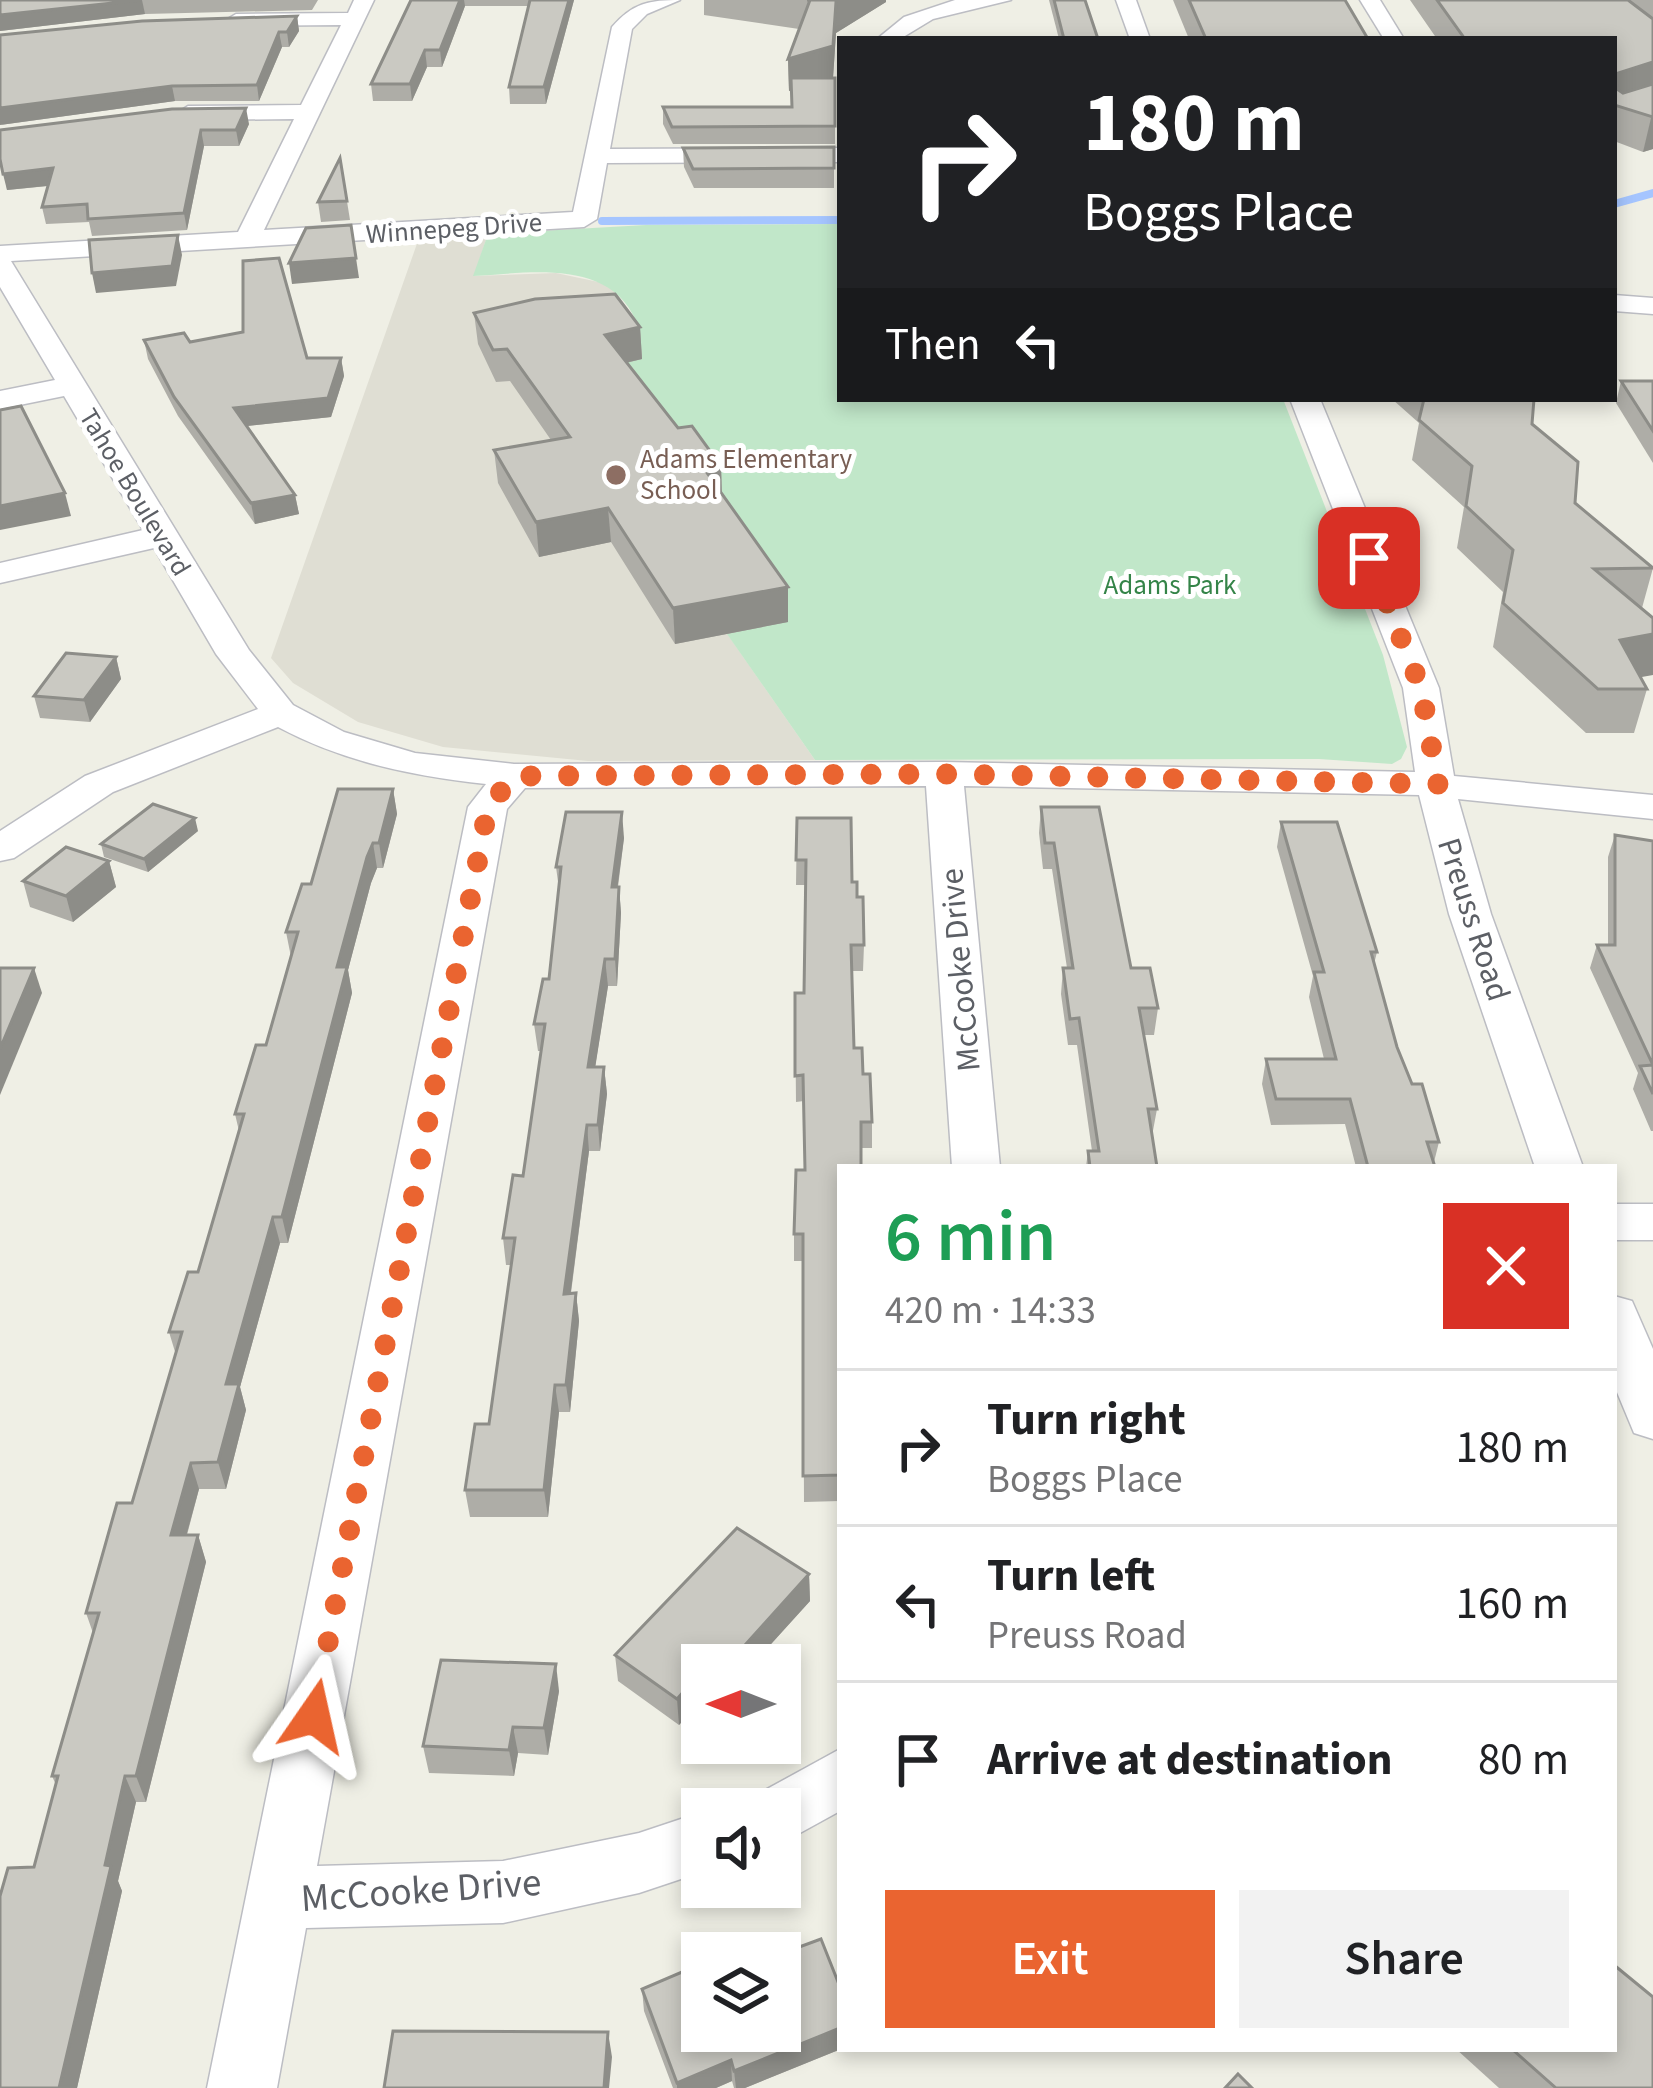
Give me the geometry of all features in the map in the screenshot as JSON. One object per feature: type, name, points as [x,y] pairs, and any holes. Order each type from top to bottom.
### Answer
[{"type":"street","points":[[892,36],[954,3],[1001,0]]},
{"type":"street","points":[[1126,0],[1139,36]]},
{"type":"street","points":[[1370,0],[1392,36]]},
{"type":"street","name":"Winnepeg Drive","points":[[0,254],[584,220],[622,27],[628,17],[656,1]]},
{"type":"street","points":[[208,22],[358,10],[246,241]]},
{"type":"street","points":[[156,115],[311,112]]},
{"type":"street","points":[[593,156],[837,155]]},
{"type":"street","name":"Tahoe Boulevard","points":[[0,265],[234,654],[280,713]]},
{"type":"street","points":[[1617,303],[1653,306]]},
{"type":"street","points":[[0,400],[70,386]]},
{"type":"street","name":"Preuss Road","points":[[1306,402],[1421,688],[1442,818],[1470,914],[1558,1164]]},
{"type":"street","points":[[0,573],[162,536]]},
{"type":"street","points":[[0,849],[98,784],[280,713],[331,740],[411,764],[514,776],[944,774],[1438,784],[1653,807]]},
{"type":"street","name":"McCooke Drive","points":[[944,774],[976,1164]]},
{"type":"street","points":[[242,2088],[488,807],[514,776]]},
{"type":"street","points":[[1617,1222],[1653,1222]]},
{"type":"street","points":[[1617,1323],[1653,1418]]},
{"type":"street","points":[[801,1802],[837,1779]]},
{"type":"street","name":"McCooke Drive","points":[[278,1898],[502,1892],[639,1863],[681,1848]]},
{"type":"shaded area","name":"Adams Elementary School","points":[[488,234],[474,276],[556,273],[608,284],[639,323],[996,589],[728,635],[815,760],[588,761],[443,747],[358,722],[293,683],[271,658],[419,238]]},
{"type":"green space","name":"Adams Park","points":[[837,224],[837,402],[1284,402],[1383,655],[1407,747],[1401,759],[1392,764],[1319,759],[815,760],[727,634],[788,621],[616,365],[642,358],[638,325],[624,301],[607,287],[565,274],[473,276],[488,234],[646,225]]},
{"type":"building","points":[[0,0],[141,0],[0,15]]},
{"type":"building","points":[[411,0],[460,0],[440,50],[425,50],[410,84],[371,84]]},
{"type":"building","points":[[530,0],[569,0],[544,87],[509,87]]},
{"type":"building","points":[[810,0],[839,0],[833,46],[788,59]]},
{"type":"building","points":[[1054,0],[1085,0],[1097,36],[1063,36]]},
{"type":"building","points":[[1189,0],[1345,0],[1366,36],[1205,36]]},
{"type":"building","points":[[1437,0],[1628,0],[1653,19],[1653,62],[1618,73],[1617,89],[1617,36],[1463,36]]},
{"type":"building","points":[[297,16],[287,32],[279,32],[257,85],[172,86],[0,108],[0,35],[142,21]]},
{"type":"building","points":[[791,78],[835,78],[835,126],[672,127],[663,107],[792,107]]},
{"type":"building","points":[[1653,84],[1653,117],[1617,106],[1617,89],[1623,93]]},
{"type":"building","points":[[246,108],[236,130],[201,130],[184,213],[88,219],[87,204],[42,207],[53,168],[3,174],[0,130],[172,109]]},
{"type":"building","points":[[834,147],[834,168],[693,169],[683,148]]},
{"type":"building","points":[[340,158],[347,201],[318,202]]},
{"type":"building","points":[[351,225],[356,258],[289,263],[306,228]]},
{"type":"building","points":[[178,235],[172,266],[92,273],[89,240]]},
{"type":"building","points":[[279,258],[307,358],[341,358],[328,398],[234,408],[295,495],[251,503],[174,397],[144,340],[184,333],[190,342],[243,332],[243,261]]},
{"type":"building","name":"Adams Elementary School","points":[[615,294],[640,327],[605,335],[678,428],[692,426],[721,466],[705,470],[788,587],[673,608],[608,508],[536,522],[494,450],[570,437],[507,349],[493,350],[474,313],[535,299]]},
{"type":"building","points":[[1621,381],[1653,381],[1653,431]]},
{"type":"building","points":[[1423,402],[1534,402],[1532,424],[1578,462],[1575,503],[1653,568],[1594,569],[1653,618],[1653,634],[1620,640],[1647,689],[1598,689],[1503,603],[1513,550],[1466,506],[1472,466],[1419,420]]},
{"type":"building","points":[[21,406],[65,493],[0,506],[0,410]]},
{"type":"building","points":[[66,653],[116,657],[84,700],[34,696]]},
{"type":"building","points":[[338,789],[393,789],[379,843],[373,843],[367,857],[337,967],[347,967],[282,1217],[273,1217],[226,1384],[239,1384],[218,1462],[191,1463],[171,1535],[198,1535],[136,1776],[125,1776],[105,1865],[111,1866],[59,2088],[0,2088],[0,1896],[8,1868],[34,1867],[58,1776],[52,1776],[99,1613],[86,1613],[117,1503],[132,1503],[182,1332],[169,1332],[188,1272],[198,1272],[244,1114],[235,1114],[256,1045],[266,1045],[298,932],[286,932],[302,884],[311,884]]},
{"type":"building","points":[[153,804],[195,818],[144,859],[101,844]]},
{"type":"building","points":[[1041,807],[1099,807],[1131,968],[1150,968],[1158,1008],[1139,1008],[1157,1109],[1148,1109],[1157,1164],[1090,1164],[1088,1151],[1099,1151],[1079,1018],[1070,1019],[1063,968],[1073,968],[1054,843],[1045,843]]},
{"type":"building","points":[[566,812],[622,812],[612,887],[619,887],[615,959],[605,959],[588,1067],[604,1067],[598,1125],[587,1125],[564,1294],[576,1293],[566,1385],[555,1385],[544,1490],[465,1490],[475,1424],[489,1424],[515,1238],[503,1238],[513,1175],[523,1176],[545,1024],[534,1024],[543,979],[549,979],[561,867],[556,867]]},
{"type":"building","points":[[797,818],[851,818],[852,882],[857,882],[857,897],[863,897],[864,945],[851,945],[854,1048],[862,1048],[863,1074],[870,1074],[872,1122],[861,1122],[861,1164],[837,1164],[837,1475],[803,1476],[803,1234],[794,1234],[796,1170],[805,1170],[803,1075],[795,1076],[795,993],[804,993],[806,860],[796,860]]},
{"type":"building","points":[[1281,822],[1337,822],[1377,952],[1371,952],[1397,1047],[1412,1084],[1422,1084],[1439,1142],[1427,1142],[1434,1164],[1367,1164],[1350,1099],[1276,1099],[1266,1059],[1336,1059],[1314,972],[1324,972]]},
{"type":"building","points":[[1615,835],[1653,841],[1653,1065],[1597,945],[1615,945]]},
{"type":"building","points":[[66,847],[109,861],[66,896],[23,881]]},
{"type":"building","points":[[0,968],[34,968],[0,1049]]},
{"type":"building","points":[[1653,1065],[1653,1094],[1640,1066]]},
{"type":"building","points":[[737,1528],[809,1574],[746,1644],[681,1644],[681,1695],[677,1699],[615,1655]]},
{"type":"building","points":[[441,1660],[556,1664],[544,1728],[513,1727],[509,1750],[423,1746]]},
{"type":"building","points":[[821,1939],[837,1979],[837,2029],[801,2044],[801,1946]]},
{"type":"building","points":[[1617,1967],[1653,1997],[1653,2088],[1556,2088],[1515,2052],[1617,2052]]},
{"type":"building","points":[[681,1972],[681,2052],[781,2052],[734,2071],[731,2060],[677,2083],[642,1989]]},
{"type":"building","points":[[393,2031],[608,2032],[604,2088],[384,2088]]},
{"type":"building","points":[[1238,2074],[1252,2088],[1225,2088]]},
{"type":"waterway","points":[[1617,203],[1653,193]]},
{"type":"waterway","points":[[602,221],[837,220]]},
{"type":"place","name":"Adams Elementary School","points":[[616,475]]},
{"type":"route","points":[[314,1716],[488,807],[514,776],[944,774],[1438,784],[1421,688],[1369,558]]}]
